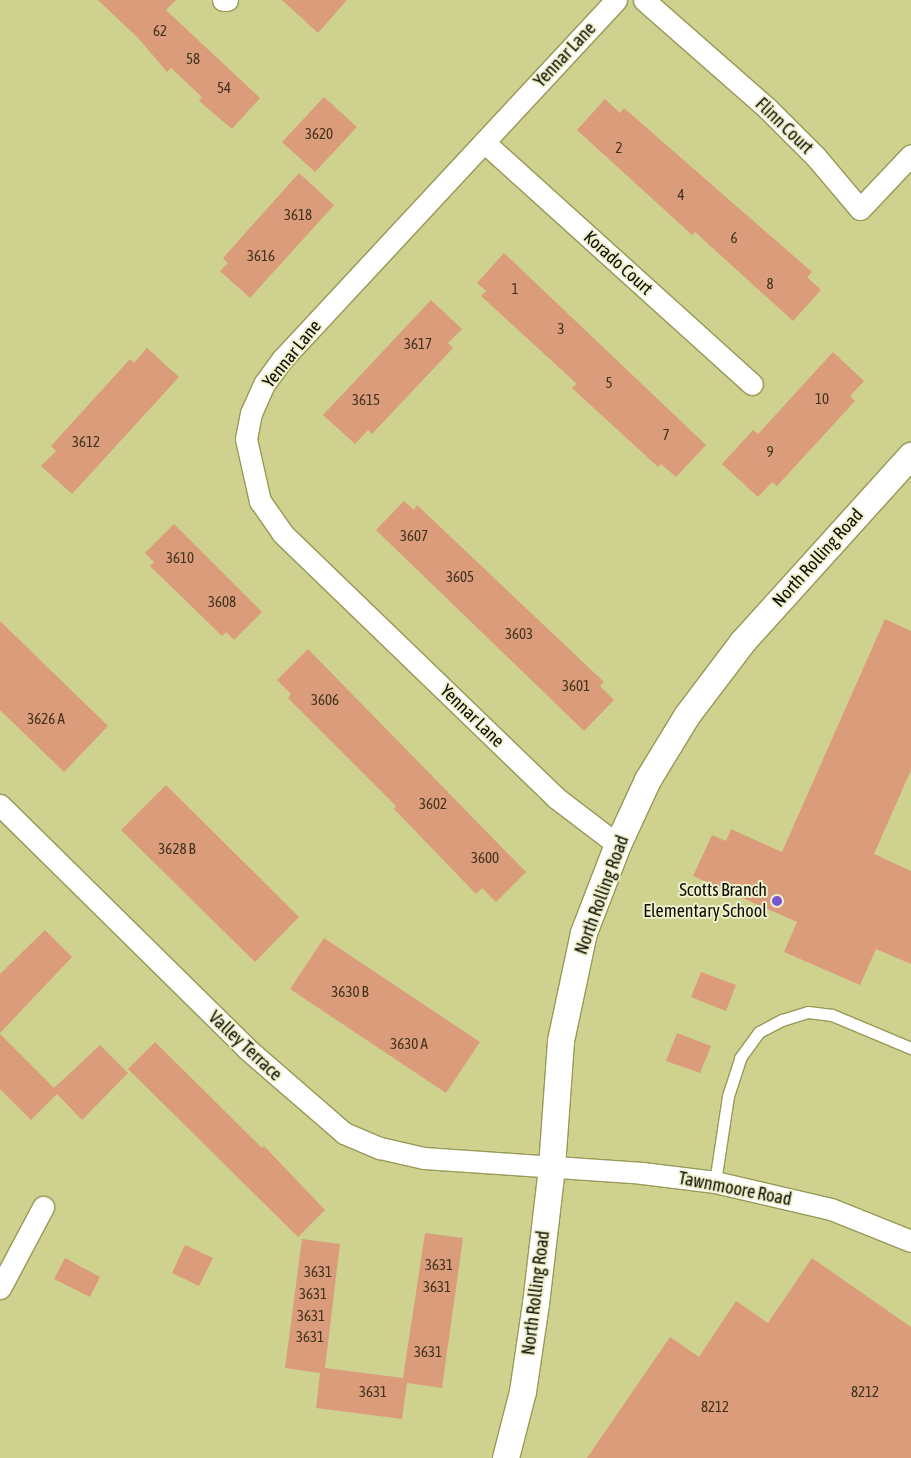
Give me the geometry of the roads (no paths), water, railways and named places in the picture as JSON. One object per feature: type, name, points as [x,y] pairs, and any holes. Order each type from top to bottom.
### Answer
[{"type":"street","name":"Yennar Lane","points":[[616,0],[283,358],[264,384],[251,413],[246,439],[260,501],[282,533],[555,796],[618,845]]},
{"type":"street","name":"Flinn Court","points":[[644,0],[767,108],[816,157],[860,209],[911,155]]},
{"type":"street","name":"Korado Court","points":[[484,142],[752,384]]},
{"type":"street","name":"North Rolling Road","points":[[506,1458],[522,1392],[552,1168],[561,1041],[584,933],[618,845],[648,780],[687,716],[738,649],[911,456]]},
{"type":"street","name":"Valley Terrace","points":[[0,805],[246,1048],[344,1133],[380,1148],[424,1158],[552,1168]]},
{"type":"street","name":"Tawnmoore Road","points":[[552,1168],[715,1182],[831,1209],[911,1241]]},
{"type":"street","points":[[0,1288],[44,1206]]},
{"type":"lane","points":[[715,1182],[728,1096],[740,1058],[759,1032],[782,1020],[808,1012],[832,1014],[911,1048]]},
{"type":"place","name":"Scotts Branch Elementary School","points":[[777,901]]}]
